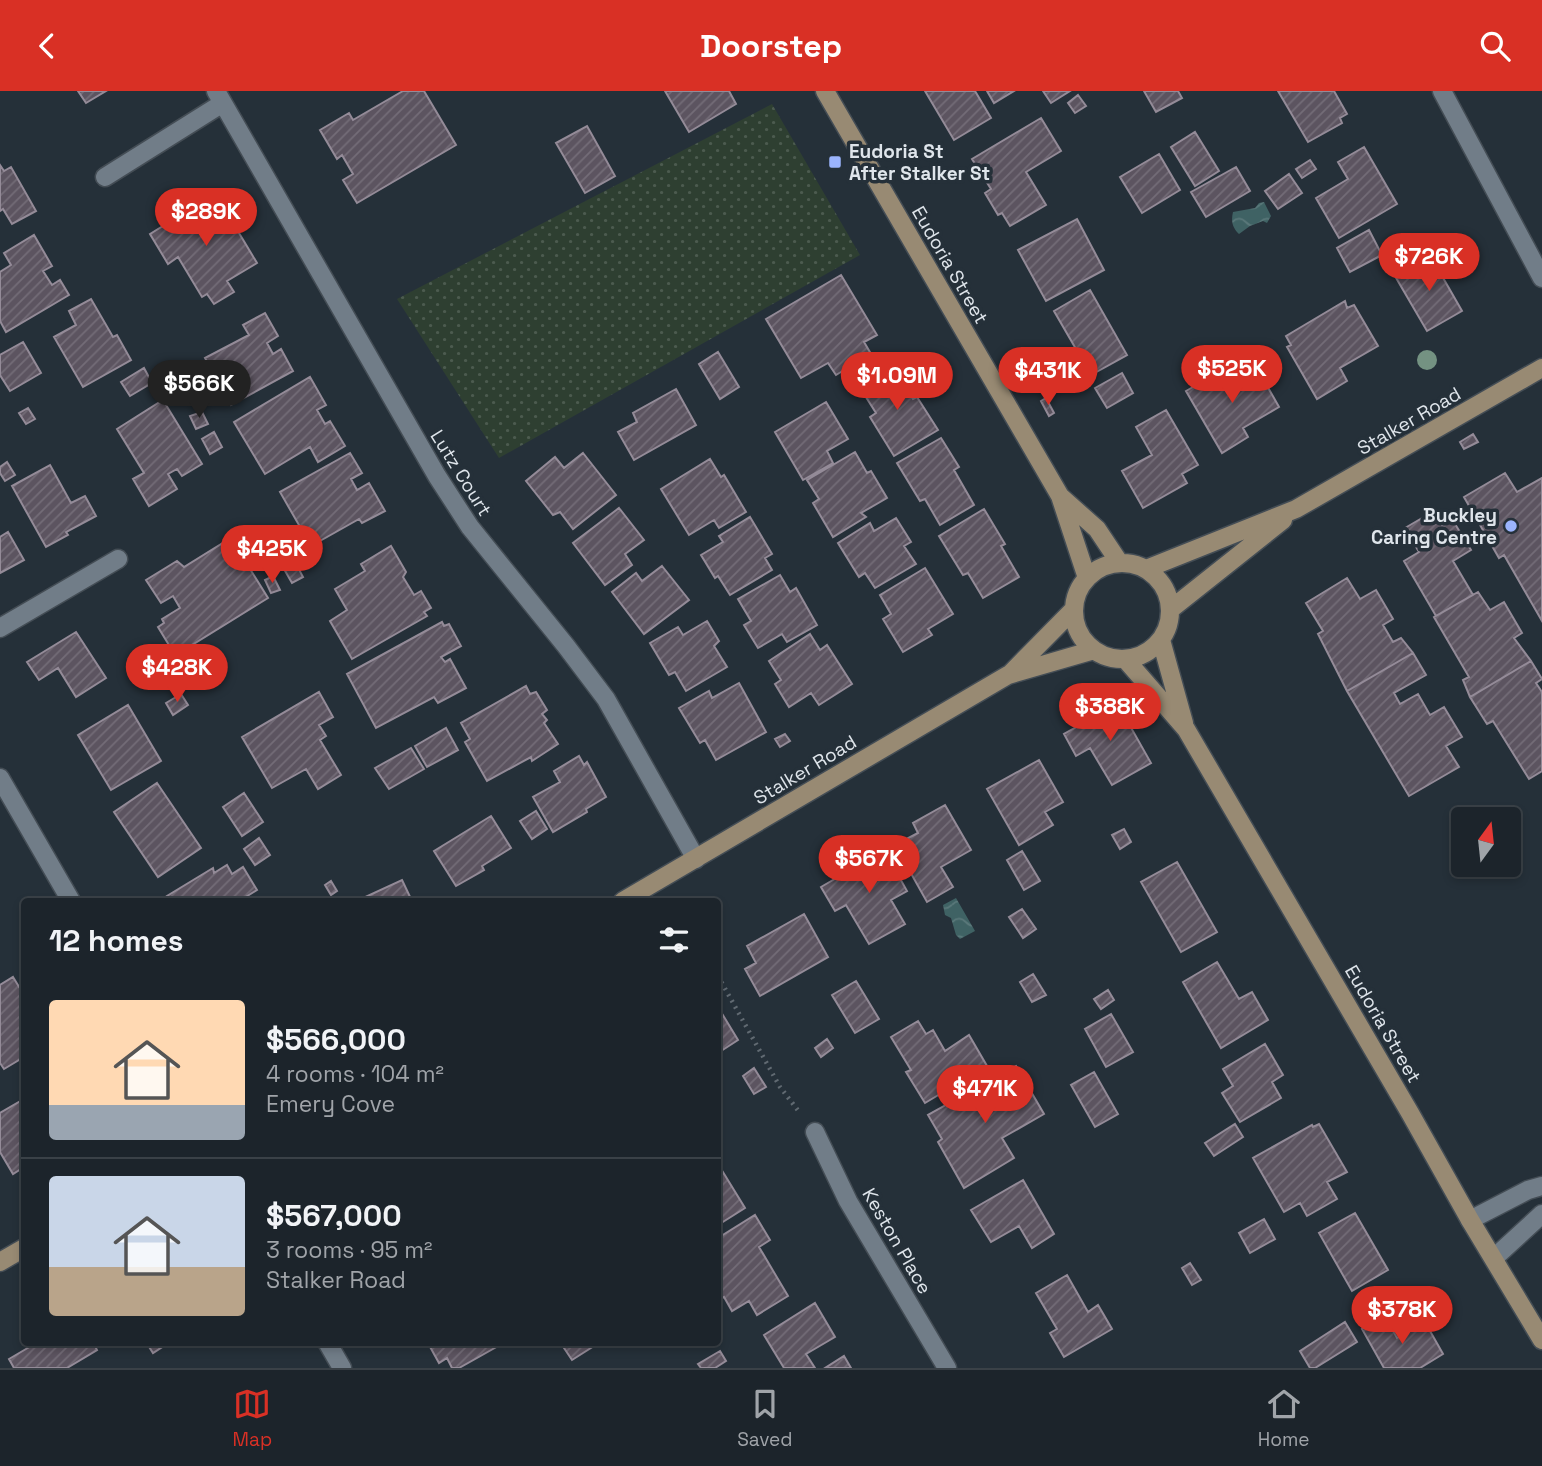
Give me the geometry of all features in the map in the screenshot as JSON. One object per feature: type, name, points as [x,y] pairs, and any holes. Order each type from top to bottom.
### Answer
[{"type":"main road","name":"Eudoria Street","points":[[825,91],[1060,496],[1087,578]]},
{"type":"main road","name":"Stalker Road","points":[[1146,569],[1296,509],[1542,368]]},
{"type":"main road","name":"Eudoria Street","points":[[1060,496],[1097,529],[1119,562]]},
{"type":"main road","name":"Stalker Road","points":[[1171,609],[1296,509]]},
{"type":"main road","points":[[1119,562],[1146,569],[1159,579],[1167,593],[1171,609],[1169,625],[1161,640],[1152,650],[1140,657],[1126,660],[1109,658],[1094,650],[1083,639],[1076,625],[1074,609],[1076,598],[1087,578],[1099,569],[1119,562]]},
{"type":"main road","name":"Stalker Road","points":[[1008,675],[1074,609]]},
{"type":"main road","name":"Eudoria Street","points":[[1161,640],[1186,729]]},
{"type":"main road","name":"Stalker Road","points":[[629,898],[1008,675],[1094,650]]},
{"type":"main road","name":"Eudoria Street","points":[[1126,660],[1186,729],[1542,1340]]},
{"type":"main road","points":[[0,1262],[21,1250]]},
{"type":"street","points":[[1442,91],[1542,278]]},
{"type":"street","points":[[105,177],[220,97]]},
{"type":"street","name":"Lutz Court","points":[[220,97],[437,476],[470,527],[606,699],[696,859]]},
{"type":"street","points":[[0,628],[118,559]]},
{"type":"street","points":[[0,778],[69,898]]},
{"type":"street","name":"Keston Place","points":[[816,1132],[848,1201],[947,1368]]},
{"type":"street","points":[[1470,1220],[1528,1190],[1542,1187]]},
{"type":"street","points":[[1494,1258],[1542,1214]]},
{"type":"street","points":[[329,1346],[342,1368]]},
{"type":"path","points":[[721,982],[780,1087],[816,1132]]},
{"type":"shaded area","points":[[772,104],[860,255],[499,458],[397,299]]},
{"type":"water","points":[[1264,202],[1271,216],[1267,223],[1263,221],[1250,226],[1239,234],[1233,224],[1233,212],[1255,208]]},
{"type":"water","points":[[956,898],[975,931],[960,939],[956,935],[951,918],[945,915],[943,905]]},
{"type":"building","points":[[78,91],[106,91],[86,103]]},
{"type":"building","points":[[403,91],[424,91],[456,145],[357,203],[343,180],[353,174],[342,155],[337,159],[320,130],[349,113],[353,120]]},
{"type":"building","points":[[665,91],[729,91],[736,104],[689,132]]},
{"type":"building","points":[[925,91],[975,91],[991,118],[954,140]]},
{"type":"building","points":[[987,91],[1014,91],[994,103]]},
{"type":"building","points":[[1043,91],[1070,91],[1051,103]]},
{"type":"building","points":[[1144,91],[1178,91],[1182,98],[1156,112]]},
{"type":"building","points":[[1278,91],[1334,91],[1347,114],[1340,118],[1342,123],[1308,142]]},
{"type":"building","points":[[1078,95],[1086,106],[1075,113],[1068,103]]},
{"type":"building","points":[[1041,118],[1061,151],[1026,172],[1046,205],[1010,226],[1002,213],[998,215],[985,193],[991,189],[972,159]]},
{"type":"building","points":[[587,126],[615,176],[585,193],[556,143]]},
{"type":"building","points":[[1195,132],[1219,171],[1195,186],[1171,147]]},
{"type":"building","points":[[1364,147],[1397,204],[1339,238],[1316,198],[1348,179],[1338,162]]},
{"type":"building","points":[[1159,154],[1180,190],[1142,213],[1120,177]]},
{"type":"building","points":[[1310,160],[1316,169],[1302,178],[1296,169]]},
{"type":"building","points":[[0,165],[4,171],[11,167],[36,211],[12,224],[3,209],[0,211]]},
{"type":"building","points":[[1236,167],[1250,191],[1206,217],[1191,192]]},
{"type":"building","points":[[1289,174],[1302,193],[1278,209],[1265,191]]},
{"type":"building","points":[[218,198],[257,263],[227,281],[234,292],[214,304],[207,294],[202,297],[178,257],[168,264],[150,234],[176,218],[179,223],[190,216],[186,211],[204,200],[207,205]]},
{"type":"building","points":[[1077,219],[1104,270],[1046,301],[1018,250]]},
{"type":"building","points":[[1369,230],[1382,255],[1350,272],[1337,248]]},
{"type":"building","points":[[34,235],[52,266],[43,271],[52,285],[60,280],[69,295],[6,332],[0,321],[0,272],[11,265],[4,253]]},
{"type":"building","points":[[1430,255],[1462,311],[1427,331],[1395,276]]},
{"type":"building","points":[[841,275],[877,335],[864,342],[871,354],[836,375],[828,363],[801,378],[766,319]]},
{"type":"building","points":[[1090,290],[1127,355],[1091,375],[1054,311]]},
{"type":"building","points":[[91,299],[113,337],[117,335],[131,360],[83,387],[54,337],[76,325],[69,311]]},
{"type":"building","points":[[1345,301],[1347,308],[1354,305],[1378,346],[1340,368],[1347,381],[1317,399],[1287,347],[1291,345],[1286,336]]},
{"type":"building","points":[[265,313],[278,336],[267,343],[273,354],[281,349],[293,371],[231,405],[205,358],[249,335],[243,325]]},
{"type":"building","points":[[23,342],[41,373],[10,391],[0,375],[0,355]]},
{"type":"building","points":[[718,352],[739,387],[720,399],[699,364]]},
{"type":"building","points":[[1246,365],[1250,371],[1257,368],[1279,407],[1243,428],[1248,437],[1222,453],[1186,391],[1214,375],[1218,381]]},
{"type":"building","points":[[893,366],[913,399],[917,397],[938,430],[894,456],[870,417],[876,413],[859,386]]},
{"type":"building","points":[[144,368],[152,383],[130,396],[121,382]]},
{"type":"building","points":[[1122,373],[1133,393],[1107,408],[1095,388]]},
{"type":"building","points":[[310,377],[326,405],[317,410],[325,424],[330,421],[345,446],[318,462],[310,447],[265,474],[234,422]]},
{"type":"building","points":[[676,389],[696,425],[634,460],[618,432],[637,422],[633,413]]},
{"type":"building","points":[[1046,398],[1054,413],[1049,416],[1041,401]]},
{"type":"building","points":[[163,400],[202,464],[182,476],[177,469],[168,474],[177,489],[149,506],[133,479],[144,473],[117,429]]},
{"type":"building","points":[[826,402],[848,439],[827,451],[833,463],[803,480],[775,432]]},
{"type":"building","points":[[28,408],[35,419],[26,424],[19,413]]},
{"type":"building","points":[[1166,410],[1198,465],[1182,474],[1187,483],[1143,508],[1122,471],[1152,455],[1136,427]]},
{"type":"building","points":[[202,412],[208,424],[196,429],[190,416]]},
{"type":"building","points":[[214,432],[222,447],[210,454],[202,439]]},
{"type":"building","points":[[1473,434],[1478,442],[1464,449],[1460,442]]},
{"type":"building","points":[[941,438],[959,467],[954,470],[974,505],[940,525],[925,499],[920,501],[897,463]]},
{"type":"building","points":[[855,452],[867,473],[871,471],[887,498],[861,513],[866,517],[833,537],[813,503],[819,499],[807,480]]},
{"type":"building","points":[[350,453],[362,473],[351,479],[357,490],[369,483],[385,511],[362,523],[359,519],[311,546],[280,492]]},
{"type":"building","points":[[583,453],[616,495],[573,529],[560,512],[553,515],[526,481],[555,457],[564,468]]},
{"type":"building","points":[[710,459],[721,477],[724,475],[746,512],[719,528],[714,520],[689,535],[661,489]]},
{"type":"building","points":[[7,462],[15,475],[5,481],[0,467]]},
{"type":"building","points":[[50,465],[71,503],[85,496],[96,516],[66,532],[68,535],[46,547],[12,486]]},
{"type":"building","name":"Buckley Caring Centre","points":[[1505,473],[1517,492],[1542,478],[1542,621],[1504,555],[1499,558],[1464,497]]},
{"type":"building","points":[[619,508],[644,540],[625,554],[632,565],[605,585],[573,543]]},
{"type":"building","points":[[984,509],[1005,544],[1001,546],[1019,577],[983,598],[968,573],[963,575],[939,536]]},
{"type":"building","points":[[1434,511],[1442,525],[1452,519],[1471,550],[1453,561],[1473,595],[1436,616],[1404,561],[1419,552],[1405,528]]},
{"type":"building","points":[[750,517],[772,554],[765,558],[772,570],[730,595],[718,576],[715,578],[701,555],[723,542],[719,536]]},
{"type":"building","points":[[896,518],[911,542],[904,546],[916,564],[875,588],[865,573],[859,577],[838,543],[870,523],[874,531]]},
{"type":"building","points":[[8,532],[24,560],[0,573],[0,537]]},
{"type":"building","points":[[231,538],[268,598],[179,653],[176,647],[172,650],[158,627],[164,623],[162,619],[180,608],[173,596],[161,603],[146,580],[177,561],[184,567]]},
{"type":"building","points":[[391,546],[406,572],[403,577],[414,595],[421,591],[431,608],[424,612],[427,616],[352,659],[330,621],[347,610],[335,589],[365,571],[361,564]]},
{"type":"building","points":[[295,562],[303,577],[292,583],[284,569]]},
{"type":"building","points":[[662,566],[689,600],[644,634],[612,592],[636,573],[642,581]]},
{"type":"building","points":[[925,568],[953,614],[928,629],[932,635],[903,652],[883,619],[891,614],[880,595]]},
{"type":"building","points":[[780,575],[790,592],[796,588],[817,625],[787,642],[782,634],[758,648],[744,625],[751,621],[738,599]]},
{"type":"building","points":[[273,576],[280,590],[271,593],[265,580]]},
{"type":"building","points":[[1347,578],[1360,599],[1376,590],[1393,619],[1383,625],[1393,642],[1401,638],[1413,653],[1347,691],[1318,634],[1323,631],[1306,603]]},
{"type":"building","points":[[1478,592],[1490,610],[1504,602],[1522,633],[1514,638],[1531,661],[1470,697],[1463,680],[1469,677],[1434,617]]},
{"type":"building","points":[[707,621],[719,641],[714,646],[727,667],[686,691],[675,672],[669,675],[650,643],[678,627],[683,635]]},
{"type":"building","points":[[442,622],[444,626],[449,624],[461,646],[441,657],[445,662],[450,659],[466,688],[438,703],[434,697],[376,728],[347,674]]},
{"type":"building","points":[[76,632],[106,678],[76,697],[58,668],[39,680],[27,662]]},
{"type":"building","points":[[810,634],[820,650],[827,645],[852,684],[819,705],[811,693],[789,707],[775,684],[781,680],[769,661]]},
{"type":"building","points":[[1413,653],[1426,675],[1394,693],[1400,704],[1418,694],[1430,715],[1444,707],[1462,737],[1446,746],[1459,767],[1409,796],[1347,691]]},
{"type":"building","points":[[1531,661],[1542,679],[1536,683],[1542,692],[1542,771],[1529,779],[1493,721],[1487,724],[1470,697]]},
{"type":"building","points":[[739,683],[766,732],[716,760],[705,740],[700,743],[679,708],[709,691],[712,698]]},
{"type":"building","points":[[526,686],[530,694],[536,692],[547,710],[542,714],[547,720],[544,723],[558,744],[532,761],[531,757],[487,781],[465,742],[470,739],[461,723]]},
{"type":"building","points":[[319,692],[333,717],[319,725],[326,736],[320,740],[341,775],[318,789],[306,769],[272,788],[242,737]]},
{"type":"building","points":[[181,694],[188,705],[173,715],[166,703]]},
{"type":"building","points":[[1116,701],[1151,763],[1112,785],[1090,748],[1076,756],[1064,734]]},
{"type":"building","points":[[128,705],[161,761],[111,790],[78,735]]},
{"type":"building","points":[[446,728],[458,750],[427,767],[415,746]]},
{"type":"building","points":[[785,734],[790,741],[780,747],[775,739]]},
{"type":"building","points":[[411,748],[424,769],[389,789],[375,768]]},
{"type":"building","points":[[579,756],[584,765],[587,762],[606,797],[553,832],[533,797],[560,782],[554,771]]},
{"type":"building","points":[[1039,760],[1063,802],[1045,812],[1053,825],[1019,845],[987,789]]},
{"type":"building","points":[[157,783],[201,848],[158,877],[114,812]]},
{"type":"building","points":[[244,793],[263,822],[242,836],[223,807]]},
{"type":"building","points":[[945,805],[971,850],[941,867],[953,887],[927,902],[895,845],[918,833],[913,823]]},
{"type":"building","points":[[536,811],[547,829],[532,839],[520,821]]},
{"type":"building","points":[[491,816],[511,848],[482,866],[484,870],[456,886],[434,851]]},
{"type":"building","points":[[1124,829],[1131,842],[1120,849],[1112,835]]},
{"type":"building","points":[[259,838],[270,855],[255,865],[244,849]]},
{"type":"building","points":[[882,846],[907,891],[891,900],[905,924],[869,944],[846,905],[835,911],[821,887],[855,867],[853,863]]},
{"type":"building","points":[[1022,851],[1040,881],[1024,890],[1007,860]]},
{"type":"building","points":[[1177,862],[1217,932],[1181,952],[1141,882]]},
{"type":"building","points":[[227,865],[232,874],[243,867],[257,890],[244,898],[167,896],[213,868],[214,873]]},
{"type":"building","points":[[402,880],[411,898],[363,898]]},
{"type":"building","points":[[331,881],[337,891],[331,895],[325,885]]},
{"type":"building","points":[[1022,909],[1036,929],[1023,938],[1009,917]]},
{"type":"building","points":[[804,914],[828,957],[760,996],[745,969],[756,963],[747,946]]},
{"type":"building","points":[[1217,962],[1239,999],[1252,992],[1268,1020],[1221,1048],[1183,982]]},
{"type":"building","points":[[1033,974],[1046,995],[1032,1002],[1020,982]]},
{"type":"building","points":[[13,977],[21,990],[21,1059],[4,1069],[0,1063],[0,985]]},
{"type":"building","points":[[856,981],[879,1019],[855,1033],[832,995]]},
{"type":"building","points":[[1108,990],[1114,1000],[1101,1009],[1094,999]]},
{"type":"building","points":[[721,1012],[738,1040],[721,1051]]},
{"type":"building","points":[[1111,1014],[1133,1052],[1106,1067],[1085,1029]]},
{"type":"building","points":[[918,1021],[926,1034],[933,1030],[945,1051],[969,1035],[987,1066],[925,1103],[906,1072],[911,1070],[891,1037]]},
{"type":"building","points":[[827,1039],[833,1048],[821,1057],[815,1048]]},
{"type":"building","points":[[1265,1044],[1283,1075],[1272,1082],[1281,1098],[1240,1122],[1222,1093],[1233,1086],[1223,1069]]},
{"type":"building","points":[[1016,1066],[1044,1114],[1002,1138],[1014,1158],[964,1188],[938,1142],[942,1139],[928,1115]]},
{"type":"building","points":[[754,1068],[766,1087],[754,1094],[743,1076]]},
{"type":"building","points":[[1094,1072],[1118,1114],[1095,1127],[1071,1085]]},
{"type":"building","points":[[21,1101],[21,1169],[13,1174],[0,1152],[0,1113]]},
{"type":"building","points":[[1235,1124],[1243,1137],[1214,1156],[1205,1143]]},
{"type":"building","points":[[1319,1124],[1347,1172],[1327,1182],[1337,1199],[1307,1216],[1300,1203],[1284,1212],[1253,1158],[1312,1125],[1313,1127]]},
{"type":"building","points":[[721,1169],[745,1208],[721,1223]]},
{"type":"building","points":[[1023,1180],[1054,1234],[1032,1248],[1019,1226],[991,1242],[971,1210]]},
{"type":"building","points":[[1355,1213],[1388,1270],[1352,1291],[1319,1233]]},
{"type":"building","points":[[755,1215],[770,1240],[759,1247],[788,1296],[757,1315],[749,1301],[732,1311],[724,1297],[721,1299],[721,1236]]},
{"type":"building","points":[[1264,1219],[1275,1239],[1250,1253],[1239,1233]]},
{"type":"building","points":[[1190,1263],[1201,1280],[1192,1285],[1182,1268]]},
{"type":"building","points":[[1067,1275],[1088,1312],[1098,1305],[1112,1329],[1064,1357],[1050,1333],[1057,1329],[1036,1293]]},
{"type":"building","points":[[815,1303],[835,1337],[806,1354],[815,1368],[784,1368],[764,1335]]},
{"type":"building","points":[[1385,1316],[1397,1338],[1425,1322],[1443,1354],[1420,1368],[1384,1368],[1362,1329]]},
{"type":"building","points":[[1345,1322],[1357,1342],[1315,1368],[1310,1368],[1300,1351]]},
{"type":"building","points":[[31,1346],[95,1346],[97,1350],[67,1368],[14,1368],[9,1359]]},
{"type":"building","points":[[149,1346],[164,1346],[153,1353]]},
{"type":"building","points":[[430,1346],[498,1346],[459,1368],[452,1368],[447,1358],[439,1363]]},
{"type":"building","points":[[563,1346],[594,1346],[572,1360]]},
{"type":"building","points":[[720,1351],[726,1361],[715,1368],[701,1368],[698,1364]]},
{"type":"building","points":[[844,1356],[851,1368],[825,1368]]},
{"type":"place","name":"Eudoria St After Stalker St","points":[[835,162]]},
{"type":"place","name":"Buckley Caring Centre","points":[[1511,526]]}]
